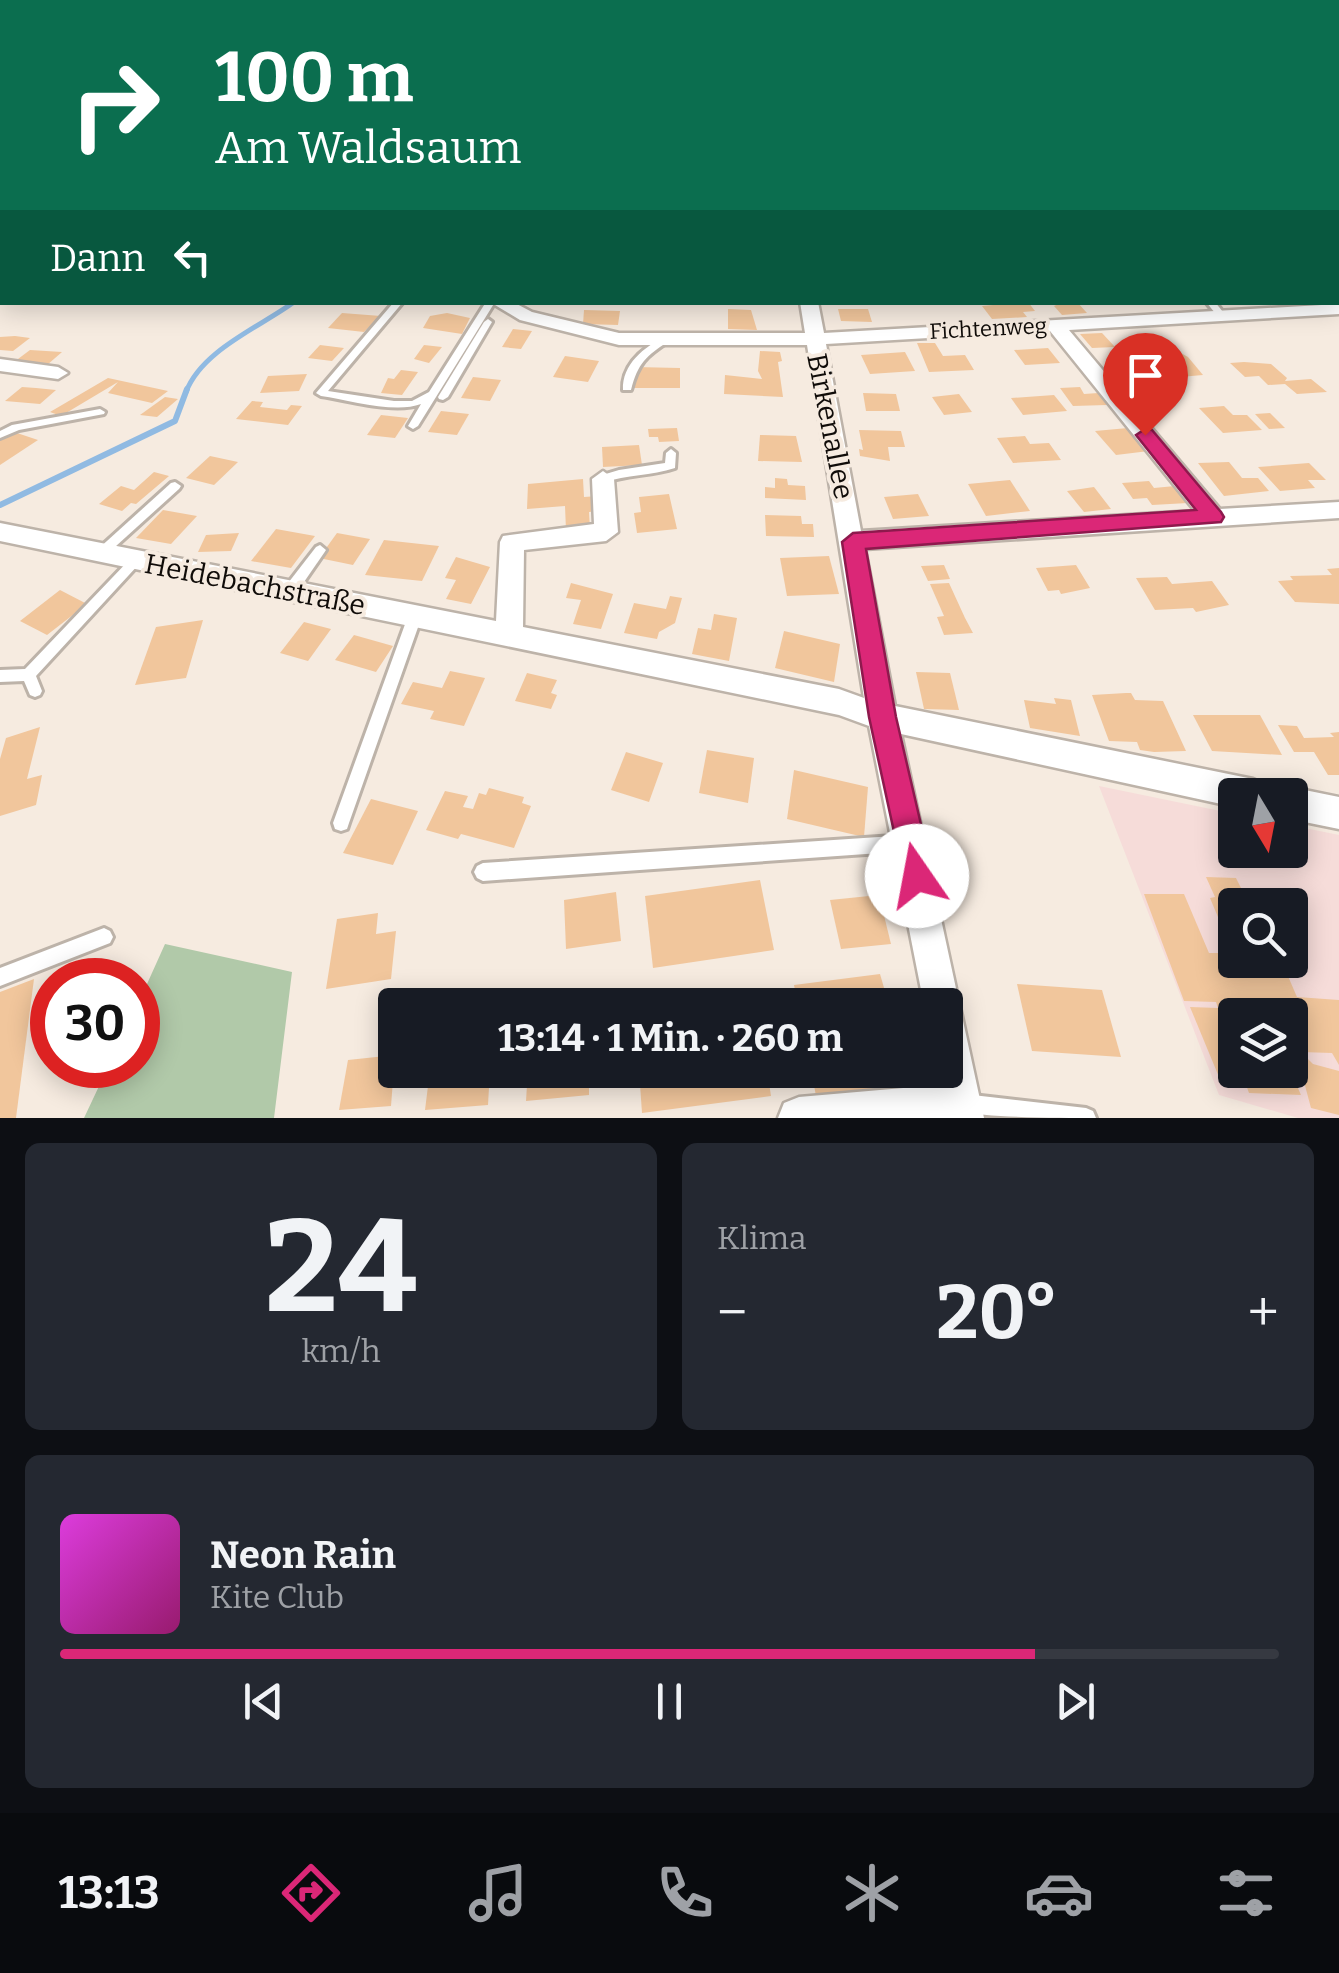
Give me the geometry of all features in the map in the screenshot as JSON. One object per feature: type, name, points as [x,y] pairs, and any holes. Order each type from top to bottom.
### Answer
[{"type":"street","name":"Fichtenweg","points":[[501,305],[526,316],[619,339],[814,339],[1338,305]]},
{"type":"street","name":"Birkenallee","points":[[809,305],[882,717],[939,988]]},
{"type":"street","points":[[1055,325],[1213,517]]},
{"type":"street","points":[[0,364],[58,374]]},
{"type":"street","points":[[510,636],[512,542],[606,532],[604,478]]},
{"type":"street","points":[[853,542],[1339,510]]},
{"type":"street","name":"Heidebachstraße","points":[[0,532],[839,702],[882,717],[1218,788]]},
{"type":"street","points":[[1308,807],[1339,813]]},
{"type":"street","points":[[799,1118],[963,1111]]},
{"type":"lane","points":[[397,305],[321,393],[394,404],[414,404],[438,396]]},
{"type":"lane","points":[[413,426],[438,396],[495,305]]},
{"type":"lane","points":[[627,388],[628,372],[634,361],[666,339]]},
{"type":"lane","points":[[0,435],[16,427],[100,412]]},
{"type":"lane","points":[[604,478],[658,471],[671,465],[671,453]]},
{"type":"lane","points":[[95,552],[175,486]]},
{"type":"lane","points":[[95,552],[150,498]]},
{"type":"lane","points":[[290,591],[320,550]]},
{"type":"lane","points":[[0,676],[28,675],[136,560]]},
{"type":"lane","points":[[341,822],[415,616]]},
{"type":"lane","points":[[28,675],[35,692]]},
{"type":"lane","points":[[482,872],[911,843]]},
{"type":"lane","points":[[0,977],[104,938]]},
{"type":"lane","points":[[963,1111],[1086,1118]]},
{"type":"shaded area","points":[[1099,786],[1218,810],[1218,868],[1308,868],[1308,829],[1339,835],[1339,1118],[1298,1118],[1219,1095]]},
{"type":"green space","points":[[165,944],[292,972],[274,1118],[84,1118],[98,1088],[160,1088],[159,958]]},
{"type":"building","points":[[1030,305],[1035,311],[1023,312],[1027,317],[992,319],[982,306]]},
{"type":"building","points":[[1080,305],[1087,313],[1062,315],[1054,306]]},
{"type":"building","points":[[728,309],[751,310],[757,330],[728,329]]},
{"type":"building","points":[[838,309],[868,309],[872,322],[841,321]]},
{"type":"building","points":[[584,310],[620,311],[618,325],[583,324]]},
{"type":"building","points":[[342,313],[381,316],[364,332],[328,328]]},
{"type":"building","points":[[447,313],[470,318],[462,334],[423,328],[430,316]]},
{"type":"building","points":[[513,329],[532,331],[521,349],[502,347]]},
{"type":"building","points":[[1102,333],[1115,347],[1092,348],[1080,334]]},
{"type":"building","points":[[0,337],[30,338],[13,351],[0,350]]},
{"type":"building","points":[[917,343],[935,343],[943,356],[965,355],[974,370],[929,372]]},
{"type":"building","points":[[320,345],[344,348],[332,361],[308,358]]},
{"type":"building","points":[[424,345],[442,347],[429,363],[414,359]]},
{"type":"building","points":[[1048,348],[1060,363],[1025,365],[1014,350]]},
{"type":"building","points":[[30,350],[62,352],[47,365],[14,362]]},
{"type":"building","points":[[760,351],[780,352],[783,397],[724,394],[725,375],[762,379],[758,371]]},
{"type":"building","points":[[905,352],[915,371],[870,374],[861,355]]},
{"type":"building","points":[[1179,352],[1203,375],[1180,377],[1159,354]]},
{"type":"building","points":[[565,356],[599,361],[588,382],[553,377]]},
{"type":"building","points":[[1230,363],[1271,364],[1287,378],[1285,381],[1311,379],[1327,392],[1297,394],[1285,384],[1268,385],[1259,376],[1245,377]]},
{"type":"building","points":[[635,367],[680,368],[680,388],[634,388]]},
{"type":"building","points":[[401,370],[418,372],[402,395],[381,393],[388,378],[394,379]]},
{"type":"building","points":[[307,374],[299,391],[260,393],[268,376]]},
{"type":"building","points":[[473,377],[501,380],[490,401],[461,398]]},
{"type":"building","points":[[108,378],[168,391],[152,403],[108,393],[118,382],[61,416],[50,412]]},
{"type":"building","points":[[1150,382],[1165,399],[1136,400],[1121,384]]},
{"type":"building","points":[[22,387],[56,390],[40,404],[5,401]]},
{"type":"building","points":[[1080,387],[1084,394],[1098,393],[1107,405],[1073,406],[1060,388]]},
{"type":"building","points":[[863,393],[896,394],[900,411],[866,411]]},
{"type":"building","points":[[959,394],[972,412],[944,415],[932,397]]},
{"type":"building","points":[[1054,395],[1067,411],[1023,415],[1011,398]]},
{"type":"building","points":[[165,397],[178,399],[157,417],[140,415]]},
{"type":"building","points":[[252,401],[263,402],[260,407],[287,410],[291,405],[302,406],[288,425],[236,419]]},
{"type":"building","points":[[1224,406],[1233,415],[1247,415],[1262,430],[1223,433],[1199,408]]},
{"type":"building","points":[[441,411],[469,414],[457,435],[428,432]]},
{"type":"building","points":[[1270,413],[1285,428],[1269,429],[1255,414]]},
{"type":"building","points":[[381,415],[408,418],[395,438],[367,435]]},
{"type":"building","points":[[677,428],[679,441],[659,442],[658,437],[649,437],[648,429]]},
{"type":"building","points":[[1128,428],[1149,451],[1116,455],[1095,431]]},
{"type":"building","points":[[859,430],[901,431],[905,447],[888,447],[890,461],[860,456],[859,449],[863,450]]},
{"type":"building","points":[[17,433],[38,440],[0,465],[0,440]]},
{"type":"building","points":[[760,435],[796,436],[802,462],[758,461]]},
{"type":"building","points":[[1025,436],[1030,444],[1049,443],[1061,460],[1013,463],[997,438]]},
{"type":"building","points":[[639,445],[642,465],[603,467],[602,447]]},
{"type":"building","points":[[210,456],[238,462],[214,485],[186,478]]},
{"type":"building","points":[[1229,462],[1242,478],[1258,478],[1269,491],[1224,496],[1198,463]]},
{"type":"building","points":[[1309,463],[1326,480],[1308,480],[1315,488],[1280,491],[1258,467]]},
{"type":"building","points":[[154,472],[169,476],[136,504],[131,503],[122,511],[99,504],[121,486],[134,490]]},
{"type":"building","points":[[775,478],[787,479],[788,485],[805,486],[806,500],[765,498],[765,487],[775,488]]},
{"type":"building","points":[[583,479],[584,497],[598,496],[599,511],[589,512],[590,529],[566,530],[565,506],[527,509],[528,484]]},
{"type":"building","points":[[1010,480],[1030,511],[986,516],[968,484]]},
{"type":"building","points":[[1149,481],[1154,488],[1175,486],[1188,503],[1152,505],[1147,498],[1133,499],[1122,483]]},
{"type":"building","points":[[1094,487],[1111,509],[1084,512],[1067,491]]},
{"type":"building","points":[[669,494],[677,529],[637,533],[634,513],[641,512],[639,497]]},
{"type":"building","points":[[918,494],[929,516],[893,519],[884,497]]},
{"type":"building","points":[[163,510],[197,516],[171,544],[136,538]]},
{"type":"building","points":[[765,515],[801,516],[802,524],[813,524],[814,537],[766,536]]},
{"type":"building","points":[[276,529],[315,536],[291,568],[251,561]]},
{"type":"building","points":[[239,533],[231,551],[198,552],[206,535]]},
{"type":"building","points":[[337,533],[370,539],[353,565],[319,558]]},
{"type":"building","points":[[384,540],[439,546],[422,581],[365,575]]},
{"type":"building","points":[[829,556],[839,594],[787,596],[780,558]]},
{"type":"building","points":[[456,557],[490,567],[471,604],[446,599],[456,580],[445,578]]},
{"type":"building","points":[[944,565],[950,579],[928,581],[921,566]]},
{"type":"building","points":[[1076,565],[1090,588],[1061,594],[1059,590],[1048,591],[1036,568]]},
{"type":"building","points":[[1339,568],[1339,604],[1295,602],[1278,581],[1293,580],[1290,576],[1332,575],[1327,569]]},
{"type":"building","points":[[1167,577],[1172,584],[1212,581],[1229,605],[1196,612],[1193,608],[1155,610],[1136,578]]},
{"type":"building","points":[[571,583],[613,594],[601,629],[573,624],[581,600],[566,598]]},
{"type":"building","points":[[949,583],[973,633],[944,635],[937,617],[944,616],[930,584]]},
{"type":"building","points":[[60,590],[87,604],[47,635],[20,621]]},
{"type":"building","points":[[670,596],[682,598],[675,623],[659,632],[657,639],[624,633],[634,603],[666,609]]},
{"type":"building","points":[[714,614],[737,618],[729,661],[692,654],[698,628],[711,630]]},
{"type":"building","points":[[203,620],[186,678],[135,685],[156,627]]},
{"type":"building","points":[[304,622],[331,629],[308,661],[280,653]]},
{"type":"building","points":[[784,631],[840,644],[834,682],[775,668]]},
{"type":"building","points":[[354,635],[393,646],[376,672],[335,660]]},
{"type":"building","points":[[450,671],[485,678],[464,726],[430,719],[434,711],[401,704],[413,682],[442,688]]},
{"type":"building","points":[[916,672],[950,673],[959,710],[924,709]]},
{"type":"building","points":[[527,673],[557,680],[551,693],[557,695],[551,709],[515,701]]},
{"type":"building","points":[[1131,693],[1135,700],[1163,701],[1186,751],[1154,752],[1140,750],[1137,742],[1109,741],[1092,695]]},
{"type":"building","points":[[1054,698],[1071,700],[1080,736],[1030,728],[1024,700],[1056,704]]},
{"type":"building","points":[[1193,715],[1260,715],[1282,755],[1212,751]]},
{"type":"building","points":[[1278,725],[1297,726],[1304,738],[1334,737],[1330,733],[1339,732],[1339,775],[1328,775],[1314,752],[1294,752]]},
{"type":"building","points":[[40,727],[27,779],[42,775],[36,805],[0,816],[0,759],[6,738]]},
{"type":"building","points":[[707,750],[754,758],[748,803],[699,793]]},
{"type":"building","points":[[626,752],[663,763],[649,802],[611,790]]},
{"type":"building","points":[[794,770],[868,787],[864,837],[787,819]]},
{"type":"building","points":[[489,788],[524,797],[522,803],[531,806],[514,848],[461,834],[458,839],[426,830],[445,791],[468,796],[463,807],[473,809],[479,793],[486,795]]},
{"type":"building","points":[[371,799],[418,811],[393,865],[343,853]]},
{"type":"building","points":[[1206,877],[1236,878],[1241,888],[1218,888],[1218,917],[1210,898],[1215,897]]},
{"type":"building","points":[[760,880],[774,950],[653,968],[645,896]]},
{"type":"building","points":[[616,892],[621,941],[566,949],[564,900]]},
{"type":"building","points":[[1144,894],[1184,894],[1209,953],[1218,953],[1218,978],[1289,978],[1297,997],[1339,1000],[1339,1065],[1332,1053],[1308,1052],[1308,998],[1218,998],[1218,1008],[1216,1002],[1184,1001]]},
{"type":"building","points":[[879,895],[891,944],[841,949],[830,900]]},
{"type":"building","points":[[378,913],[376,934],[396,931],[391,979],[326,989],[337,919]]},
{"type":"building","points":[[880,974],[884,988],[795,988],[794,985]]},
{"type":"building","points":[[30,981],[16,1118],[0,1118],[0,992]]},
{"type":"building","points":[[1017,984],[1102,990],[1121,1057],[1032,1051]]},
{"type":"building","points":[[1190,1007],[1218,1008],[1218,1075]]},
{"type":"building","points":[[378,1057],[378,1088],[392,1088],[391,1106],[339,1110],[348,1060]]},
{"type":"building","points":[[1308,1059],[1339,1071],[1339,1115],[1311,1108],[1306,1088]]},
{"type":"building","points":[[428,1088],[489,1088],[488,1105],[425,1110]]},
{"type":"building","points":[[527,1088],[589,1088],[589,1095],[526,1101]]},
{"type":"building","points":[[640,1088],[770,1088],[771,1096],[642,1113]]},
{"type":"building","points":[[814,1088],[911,1088],[817,1101]]},
{"type":"building","points":[[1247,1088],[1298,1088],[1301,1095],[1249,1093]]},
{"type":"waterway","points":[[186,392],[194,377],[218,352],[289,305]]},
{"type":"waterway","points":[[0,505],[175,421],[187,389]]},
{"type":"route","points":[[917,876],[882,717],[853,542],[1213,517],[1145,435]]}]
